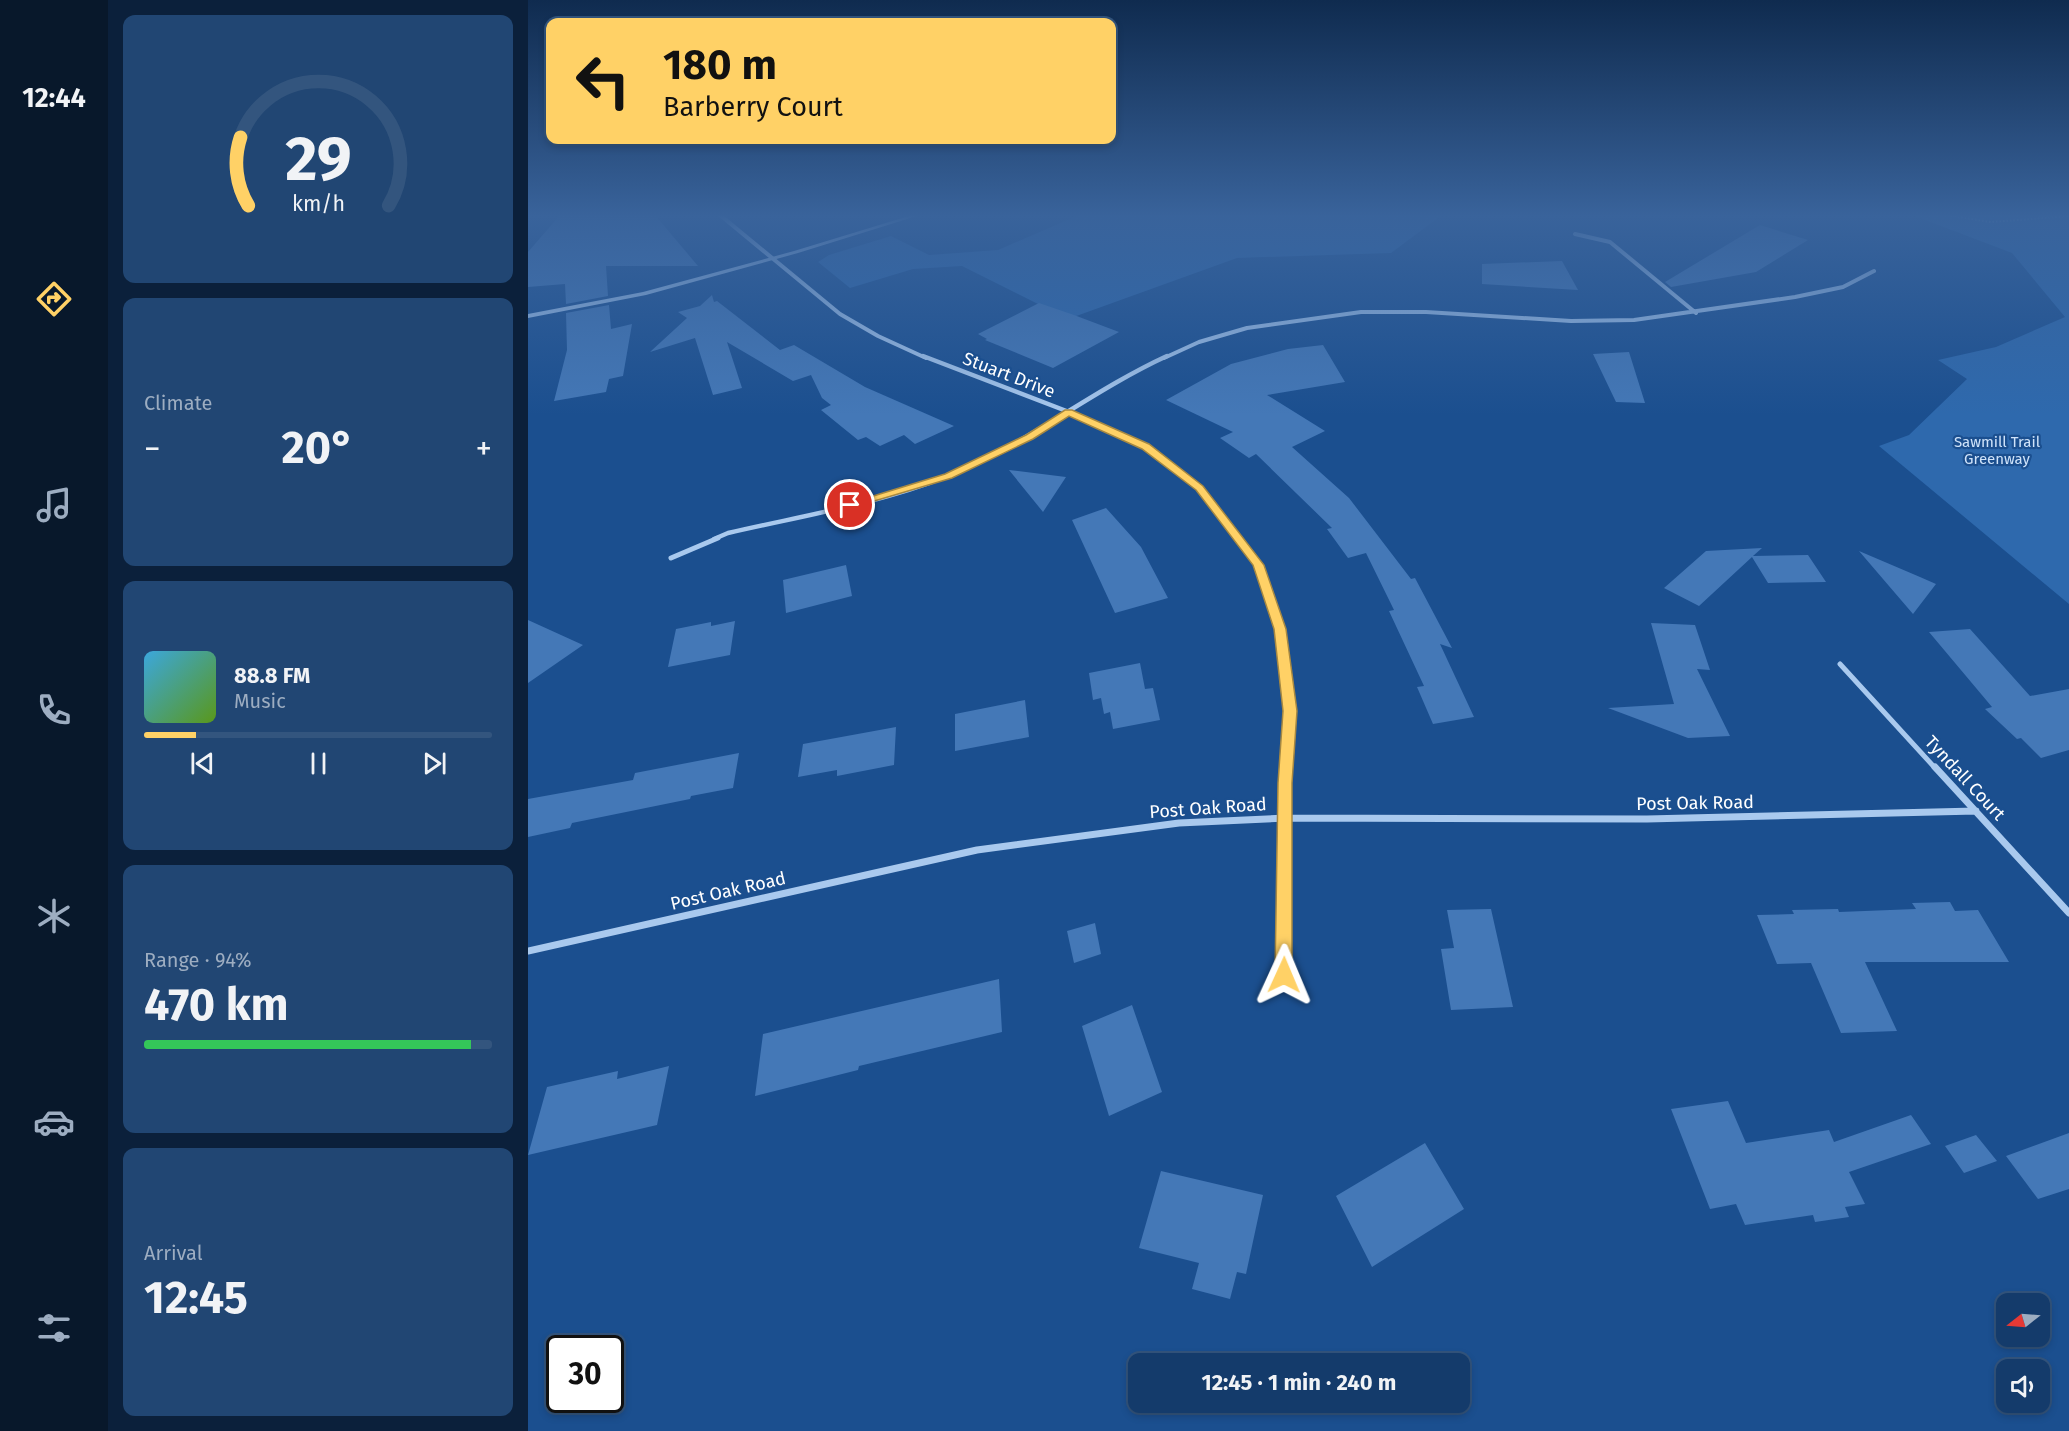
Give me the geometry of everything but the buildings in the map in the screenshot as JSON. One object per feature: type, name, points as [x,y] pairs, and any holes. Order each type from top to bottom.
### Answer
[{"type":"street","points":[[528,316],[644,294],[688,282]]},
{"type":"street","name":"Stuart Drive","points":[[802,282],[840,314],[878,336],[926,358],[1069,412],[1145,447],[1200,488],[1259,565],[1280,629],[1290,711],[1285,783],[1284,975]]},
{"type":"street","points":[[1658,282],[1696,313]]},
{"type":"street","points":[[671,558],[728,533],[873,500],[948,476],[1029,437],[1144,368],[1199,342],[1248,328],[1304,318],[1361,312],[1426,312],[1571,321],[1624,320],[1696,313],[1795,297],[1843,287],[1853,282]]},
{"type":"street","name":"Tyndall Court","points":[[1840,664],[2069,913]]},
{"type":"street","name":"Post Oak Road","points":[[528,951],[977,850],[1179,823],[1286,818],[1647,819],[1976,811]]},
{"type":"green space","points":[[842,282],[871,282],[850,288]]},
{"type":"green space","points":[[994,282],[1171,282],[1068,319]]},
{"type":"green space","name":"Sawmill Trail Greenway","points":[[2036,282],[2069,282],[2069,604],[1879,446],[1909,435],[1967,379],[1938,360],[1996,347],[2065,317]]},
{"type":"route","points":[[850,505],[948,476],[1029,437],[1069,412],[1145,447],[1200,488],[1259,565],[1280,629],[1290,711],[1285,783],[1284,975]]}]
